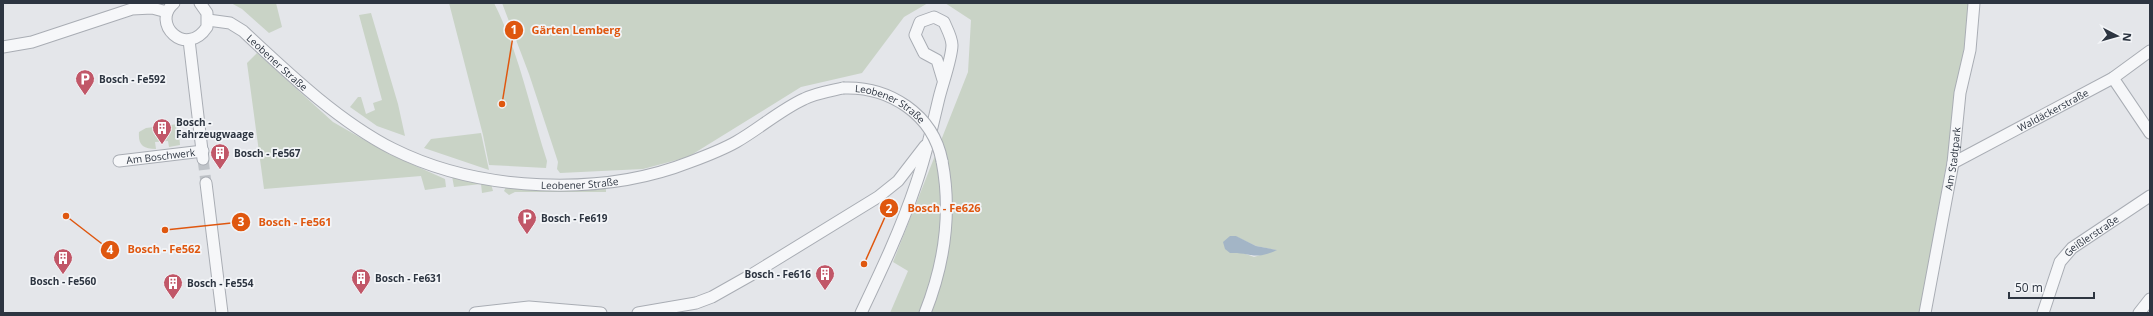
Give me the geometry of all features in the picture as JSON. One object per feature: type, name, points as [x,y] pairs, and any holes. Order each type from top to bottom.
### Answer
[{"type":"street","points":[[3,47],[32,42],[132,9],[152,8],[171,8],[167,26],[170,32],[182,40],[189,40],[203,34],[208,20],[207,13],[200,3]]},
{"type":"street","name":"Am Stadtpark","points":[[1925,313],[1952,164],[1960,93],[1970,50],[1974,3]]},
{"type":"street","points":[[861,313],[891,248],[921,169],[952,45],[944,22],[934,17],[920,22],[915,35],[924,53],[937,60],[943,80]]},
{"type":"street","name":"Leobener Straße","points":[[208,20],[230,23],[243,31],[333,109],[392,148],[450,170],[516,183],[578,186],[609,183],[672,169],[736,142],[804,99],[843,88],[876,91],[894,98],[914,111],[928,126],[936,141],[942,161],[946,189],[946,234],[934,290],[925,313]]},
{"type":"street","name":"Am Boschwerk","points":[[119,161],[203,155],[189,40]]},
{"type":"street","name":"Waldäckerstraße","points":[[1952,164],[2113,78],[2150,51]]},
{"type":"street","points":[[2113,78],[2150,133]]},
{"type":"street","points":[[638,313],[674,311],[712,297],[878,197],[898,181],[927,144]]},
{"type":"street","points":[[206,183],[222,313]]},
{"type":"street","name":"Geißlerstraße","points":[[2044,313],[2060,262],[2072,248],[2150,196]]},
{"type":"street","points":[[2139,313],[2150,299]]},
{"type":"street","points":[[475,313],[529,307],[601,313]]},
{"type":"shaded area","points":[[231,3],[276,3],[282,27],[269,33],[242,9]]},
{"type":"shaded area","points":[[449,3],[494,3],[503,22],[517,61],[547,161],[546,168],[489,165],[483,135]]},
{"type":"shaded area","points":[[502,3],[928,3],[904,17],[862,73],[801,87],[688,157],[643,169],[560,173],[557,169],[558,162],[529,74]]},
{"type":"shaded area","points":[[945,3],[1970,3],[1955,115],[1920,313],[890,313],[908,271],[893,262],[968,72],[971,20]],"holes":[[[1235,236],[1256,246],[1276,250],[1254,257],[1243,253],[1230,253]]]},
{"type":"shaded area","points":[[371,13],[398,104],[405,136],[377,126],[350,107],[358,97],[361,97],[366,114],[375,110],[373,103],[382,100],[359,15]]},
{"type":"shaded area","points":[[257,53],[333,122],[389,154],[445,179],[446,187],[425,190],[421,176],[264,189],[247,63]]},
{"type":"shaded area","points":[[178,124],[180,145],[169,147],[168,141],[155,142],[156,149],[151,149],[142,145],[139,140],[139,132],[146,128]]},
{"type":"shaded area","points":[[481,133],[489,170],[424,148],[431,139]]},
{"type":"shaded area","points":[[452,176],[491,184],[493,191],[482,193],[481,184],[454,187]]},
{"type":"shaded area","points":[[507,185],[602,187],[606,189],[606,192],[515,192],[509,195],[504,191]]},
{"type":"water","points":[[1230,236],[1236,236],[1256,246],[1277,250],[1258,256],[1230,253],[1225,249],[1223,242]]},
{"type":"tunnel","points":[[203,159],[206,183]]},
{"type":"place","name":"Bosch - Fe592","points":[[85,96]]},
{"type":"place","name":"Gärten Lemberg","points":[[502,104]]},
{"type":"place","name":"Bosch - Fahrzeugwaage","points":[[162,145]]},
{"type":"place","name":"Bosch - Fe567","points":[[220,170]]},
{"type":"place","name":"Bosch - Fe562","points":[[66,216]]},
{"type":"place","name":"Bosch - Fe561","points":[[165,230]]},
{"type":"place","name":"Bosch - Fe619","points":[[527,235]]},
{"type":"place","name":"Bosch - Fe626","points":[[864,264]]},
{"type":"place","name":"Bosch - Fe560","points":[[63,275]]},
{"type":"place","name":"Bosch - Fe616","points":[[825,291]]},
{"type":"place","name":"Bosch - Fe631","points":[[361,295]]},
{"type":"place","name":"Bosch - Fe554","points":[[173,300]]}]
